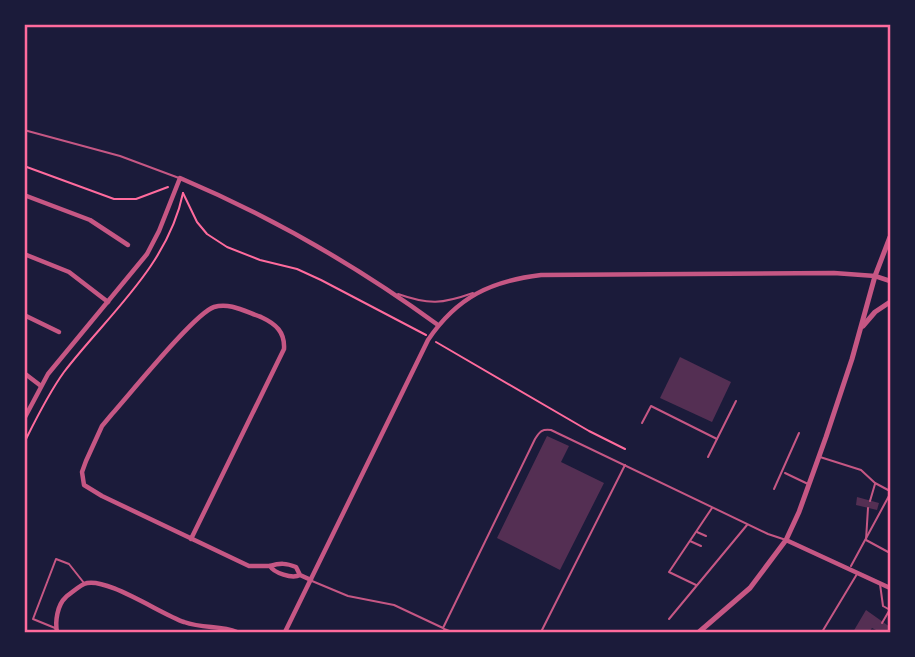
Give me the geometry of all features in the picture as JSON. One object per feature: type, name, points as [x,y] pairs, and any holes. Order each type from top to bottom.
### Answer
[{"type":"street","points":[[24,419],[41,386],[147,254],[180,178],[296,233],[393,292],[438,325]]},
{"type":"street","points":[[24,195],[90,220],[128,245]]},
{"type":"street","points":[[699,632],[750,588],[786,540],[819,457],[875,276],[890,240]]},
{"type":"street","points":[[24,254],[69,272],[108,302]]},
{"type":"street","points":[[285,632],[430,337],[438,325],[477,292],[502,281],[541,275],[834,273],[875,276],[891,281]]},
{"type":"street","points":[[861,328],[875,312],[891,302]]},
{"type":"street","points":[[191,539],[284,349],[284,339],[272,322],[225,305],[203,312],[102,426],[82,472],[84,485],[92,491],[191,539],[249,566],[288,564],[296,567],[300,575]]},
{"type":"street","points":[[24,315],[58,332]]},
{"type":"street","points":[[24,373],[41,386]]},
{"type":"street","points":[[786,540],[891,588]]},
{"type":"street","points":[[270,566],[273,570],[292,577],[300,575],[311,580]]},
{"type":"street","points":[[57,631],[55,623],[62,601],[85,583],[102,583],[204,630],[226,627],[237,632]]},
{"type":"lane","points":[[24,130],[120,156],[180,178]]},
{"type":"lane","points":[[393,292],[417,301],[439,303],[477,292]]},
{"type":"lane","points":[[708,457],[736,401]]},
{"type":"lane","points":[[642,423],[651,406],[717,439]]},
{"type":"lane","points":[[443,628],[539,431],[551,430],[786,540]]},
{"type":"lane","points":[[774,489],[799,433]]},
{"type":"lane","points":[[819,457],[861,470],[876,484],[891,492],[849,569]]},
{"type":"lane","points":[[541,632],[625,465]]},
{"type":"lane","points":[[783,472],[809,485]]},
{"type":"lane","points":[[870,500],[876,484]]},
{"type":"lane","points":[[696,586],[669,572],[712,507]]},
{"type":"lane","points":[[866,540],[868,508]]},
{"type":"lane","points":[[669,619],[748,524]]},
{"type":"lane","points":[[696,531],[706,536]]},
{"type":"lane","points":[[690,540],[701,546]]},
{"type":"lane","points":[[866,540],[891,553]]},
{"type":"lane","points":[[723,543],[730,546]]},
{"type":"lane","points":[[718,554],[722,556]]},
{"type":"lane","points":[[57,631],[33,619],[56,559],[69,564],[85,583]]},
{"type":"lane","points":[[822,632],[857,573]]},
{"type":"lane","points":[[311,580],[348,596],[394,605],[452,632]]},
{"type":"lane","points":[[880,583],[883,606],[890,610],[882,623]]},
{"type":"path","points":[[24,166],[114,199],[136,199],[166,186],[183,193],[197,222],[207,234],[227,247],[260,260],[297,269],[405,322],[589,431],[625,449]]},
{"type":"path","points":[[24,443],[50,393],[159,254],[179,211],[183,193]]},
{"type":"building","points":[[680,357],[731,382],[712,422],[660,398]]},
{"type":"building","points":[[547,436],[569,446],[561,462],[604,483],[560,570],[497,538]]},
{"type":"building","points":[[857,497],[879,503],[877,510],[856,505]]},
{"type":"building","points":[[866,610],[890,627],[890,632],[880,632],[872,628],[869,632],[853,632]]}]
